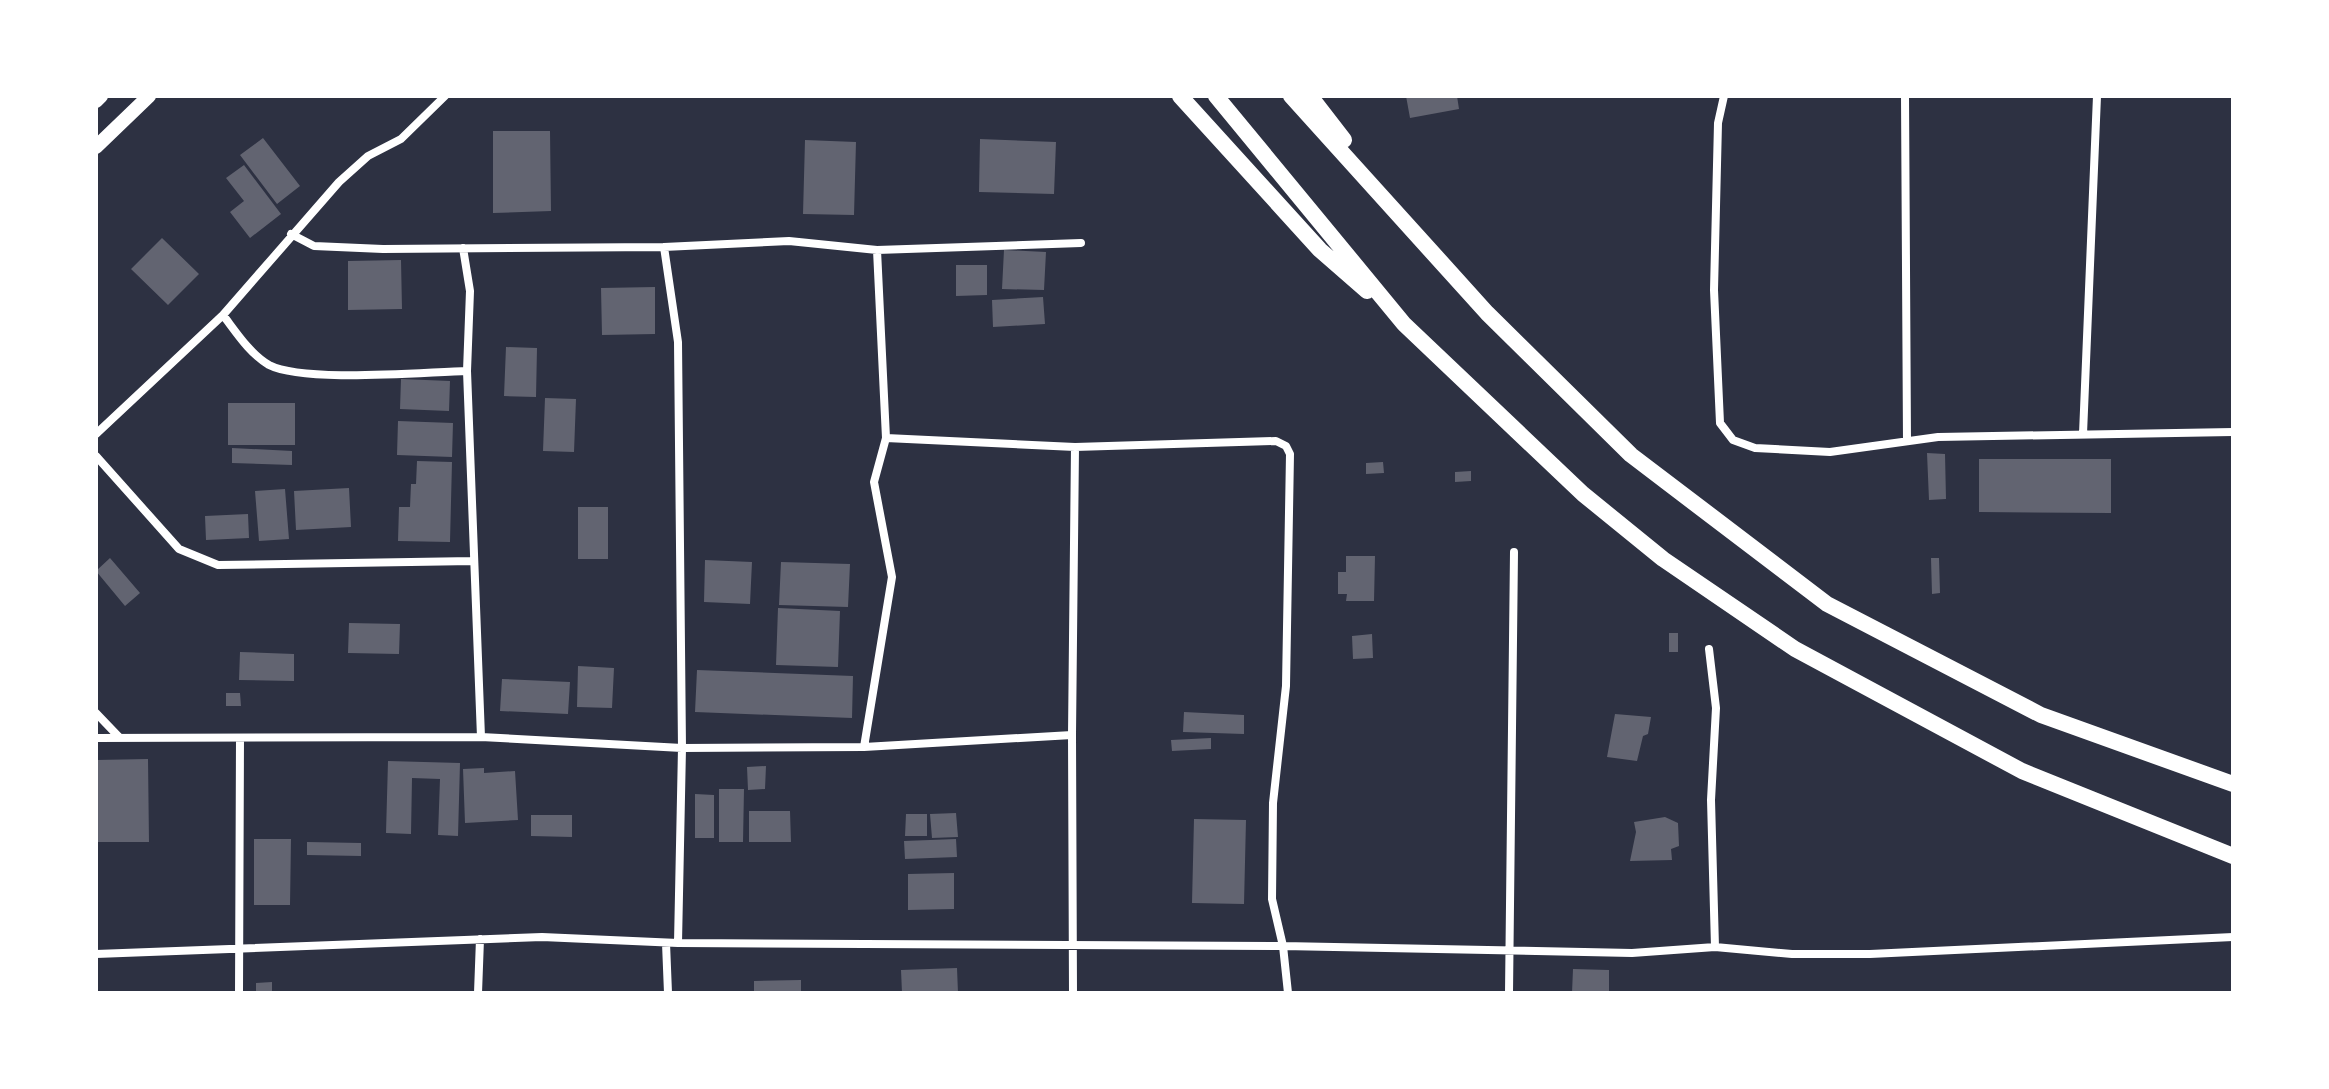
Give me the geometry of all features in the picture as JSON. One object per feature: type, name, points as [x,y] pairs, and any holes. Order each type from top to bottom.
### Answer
[{"type":"highway","points":[[1180,96],[1320,250],[1404,324],[1583,494],[1663,559],[1795,649],[2022,771],[2233,856]]},
{"type":"highway","points":[[1216,96],[1404,324]]},
{"type":"highway","points":[[1291,96],[1487,313],[1631,455],[1827,604],[2041,715],[2233,784]]},
{"type":"highway","points":[[1310,96],[1415,234]]},
{"type":"main road","points":[[96,101],[101,96]]},
{"type":"main road","points":[[96,147],[149,96]]},
{"type":"street","points":[[96,434],[223,315],[339,182],[368,156],[401,139],[445,96]]},
{"type":"street","points":[[1724,96],[1718,123],[1714,290],[1720,423],[1733,440],[1755,448],[1830,452],[1938,437],[2233,432]]},
{"type":"street","points":[[1905,96],[1907,441]]},
{"type":"street","points":[[2083,434],[2097,96]]},
{"type":"street","points":[[291,234],[314,246],[463,248],[664,247],[789,241],[877,250],[1081,243]]},
{"type":"street","points":[[664,247],[678,342],[682,748],[678,943]]},
{"type":"street","points":[[463,248],[470,291],[467,371],[481,737]]},
{"type":"street","points":[[864,747],[892,577],[874,482],[886,438],[877,250]]},
{"type":"street","points":[[223,315],[247,346],[269,365],[302,374],[467,371]]},
{"type":"street","points":[[886,438],[1075,447],[1276,441],[1286,446],[1290,454],[1286,686],[1273,803],[1272,899],[1283,946],[1288,993]]},
{"type":"street","points":[[1073,993],[1075,447]]},
{"type":"street","points":[[96,456],[179,549],[218,565],[473,561]]},
{"type":"street","points":[[1509,993],[1514,552]]},
{"type":"street","points":[[1709,649],[1716,708],[1711,800],[1715,947]]},
{"type":"street","points":[[96,713],[119,737]]},
{"type":"street","points":[[96,738],[481,737],[682,748],[864,747],[1072,735]]},
{"type":"street","points":[[239,993],[240,739]]},
{"type":"street","points":[[96,954],[542,937],[666,943],[1283,946],[1510,952],[1632,953],[1715,947],[1792,954],[1870,954],[2233,937]]},
{"type":"street","points":[[478,993],[480,939]]},
{"type":"street","points":[[666,943],[668,993]]},
{"type":"building","points":[[1406,96],[1457,96],[1459,109],[1410,118]]},
{"type":"building","points":[[493,131],[550,131],[551,211],[493,213]]},
{"type":"building","points":[[263,138],[300,186],[277,204],[240,155]]},
{"type":"building","points":[[980,139],[1056,142],[1054,194],[979,192]]},
{"type":"building","points":[[805,140],[856,142],[854,215],[803,214]]},
{"type":"building","points":[[244,165],[281,214],[250,238],[230,212],[244,201],[226,178]]},
{"type":"building","points":[[162,238],[199,274],[168,305],[131,269]]},
{"type":"building","points":[[1004,250],[1046,252],[1044,290],[1002,289]]},
{"type":"building","points":[[401,260],[402,309],[348,310],[348,261]]},
{"type":"building","points":[[956,265],[987,265],[987,295],[956,296]]},
{"type":"building","points":[[655,287],[655,334],[602,335],[601,288]]},
{"type":"building","points":[[1043,297],[1045,324],[993,327],[992,300]]},
{"type":"building","points":[[506,347],[537,348],[536,397],[504,396]]},
{"type":"building","points":[[401,379],[450,381],[449,411],[400,409]]},
{"type":"building","points":[[545,398],[576,399],[574,452],[543,451]]},
{"type":"building","points":[[228,403],[295,403],[295,445],[228,445]]},
{"type":"building","points":[[398,421],[453,423],[452,457],[397,455]]},
{"type":"building","points":[[232,448],[292,451],[292,465],[232,463]]},
{"type":"building","points":[[1927,453],[1945,454],[1946,499],[1929,500]]},
{"type":"building","points":[[1979,459],[2111,459],[2111,513],[1979,512]]},
{"type":"building","points":[[417,461],[452,462],[450,542],[398,541],[399,507],[410,507],[411,484],[416,484]]},
{"type":"building","points":[[1383,462],[1384,473],[1366,474],[1366,463]]},
{"type":"building","points":[[1471,471],[1471,481],[1455,482],[1455,472]]},
{"type":"building","points":[[349,488],[351,527],[296,530],[294,491]]},
{"type":"building","points":[[285,489],[289,539],[259,541],[255,491]]},
{"type":"building","points":[[578,507],[608,507],[608,559],[578,559]]},
{"type":"building","points":[[248,514],[249,538],[206,540],[205,516]]},
{"type":"building","points":[[1346,556],[1375,556],[1374,601],[1346,601],[1347,594],[1338,594],[1338,572],[1346,572]]},
{"type":"building","points":[[110,558],[140,593],[125,606],[96,571]]},
{"type":"building","points":[[1931,558],[1939,558],[1940,593],[1932,594]]},
{"type":"building","points":[[705,560],[752,562],[750,604],[704,602]]},
{"type":"building","points":[[781,562],[850,564],[848,607],[779,605]]},
{"type":"building","points":[[778,608],[840,611],[838,667],[776,665]]},
{"type":"building","points":[[349,623],[400,624],[399,654],[348,653]]},
{"type":"building","points":[[1669,633],[1678,633],[1678,652],[1669,652]]},
{"type":"building","points":[[1372,634],[1373,658],[1353,659],[1352,636]]},
{"type":"building","points":[[240,652],[294,654],[294,681],[239,680]]},
{"type":"building","points":[[578,666],[614,668],[612,708],[577,707]]},
{"type":"building","points":[[697,670],[853,676],[852,718],[695,712]]},
{"type":"building","points":[[502,679],[570,682],[568,714],[500,711]]},
{"type":"building","points":[[226,693],[240,693],[241,706],[226,706]]},
{"type":"building","points":[[1184,712],[1244,715],[1244,734],[1183,732]]},
{"type":"building","points":[[1615,714],[1651,717],[1637,761],[1607,757]]},
{"type":"building","points":[[1211,738],[1211,749],[1172,751],[1171,740]]},
{"type":"building","points":[[148,759],[149,842],[96,842],[96,760]]},
{"type":"building","points":[[388,761],[460,763],[458,836],[438,835],[440,779],[412,778],[411,834],[386,833]]},
{"type":"building","points":[[766,766],[765,789],[748,790],[747,767]]},
{"type":"building","points":[[484,768],[484,773],[515,771],[518,820],[465,823],[463,769]]},
{"type":"building","points":[[719,789],[744,789],[743,842],[719,842]]},
{"type":"building","points":[[695,794],[714,795],[714,838],[695,838]]},
{"type":"building","points":[[749,811],[790,811],[791,842],[749,842]]},
{"type":"building","points":[[956,813],[958,837],[932,838],[930,814]]},
{"type":"building","points":[[906,814],[927,814],[927,836],[905,836]]},
{"type":"building","points":[[531,815],[572,815],[572,837],[531,836]]},
{"type":"building","points":[[1665,817],[1678,823],[1679,846],[1671,849],[1672,860],[1630,861],[1636,832],[1634,822]]},
{"type":"building","points":[[1194,819],[1246,820],[1244,904],[1192,903]]},
{"type":"building","points":[[254,839],[291,839],[290,905],[254,905]]},
{"type":"building","points":[[956,839],[957,857],[905,859],[904,841]]},
{"type":"building","points":[[307,842],[361,843],[361,856],[307,855]]},
{"type":"building","points":[[954,873],[954,909],[908,910],[908,874]]},
{"type":"building","points":[[957,968],[958,993],[902,993],[901,970]]},
{"type":"building","points":[[1573,969],[1609,970],[1609,993],[1572,993]]},
{"type":"building","points":[[801,980],[801,993],[754,993],[754,981]]},
{"type":"building","points":[[272,982],[272,993],[256,993],[256,983]]}]
